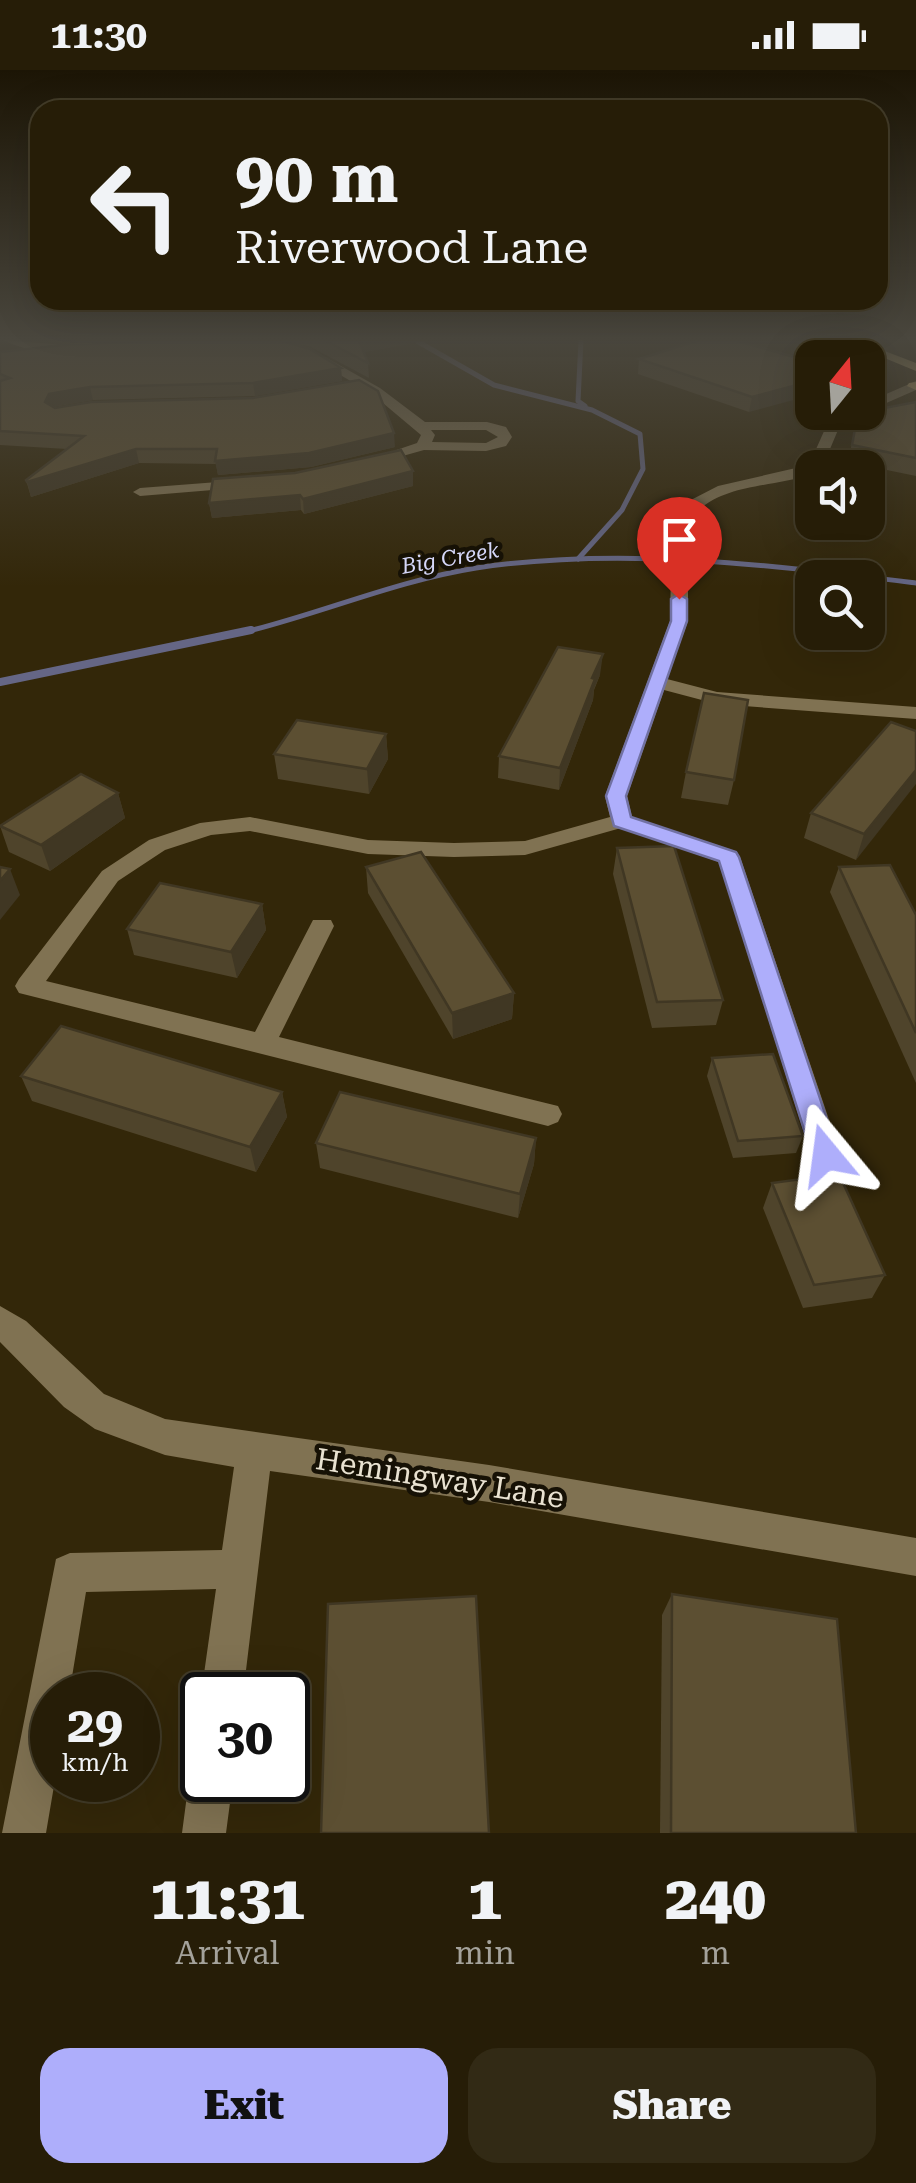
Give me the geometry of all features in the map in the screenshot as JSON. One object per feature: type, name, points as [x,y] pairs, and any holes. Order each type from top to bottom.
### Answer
[{"type":"street","points":[[420,422],[428,435],[424,446]]},
{"type":"street","points":[[362,466],[424,446],[486,447],[501,443],[504,437],[501,430],[487,426],[425,426]]},
{"type":"street","points":[[622,821],[616,796],[679,621],[680,520],[688,507],[710,493],[795,473]]},
{"type":"street","points":[[140,492],[254,483]]},
{"type":"street","points":[[654,682],[716,698],[916,713]]},
{"type":"street","points":[[548,1114],[28,986],[110,876],[156,846],[208,828],[250,824],[368,847],[454,850],[525,848],[622,821],[728,857],[826,1155]]},
{"type":"street","points":[[263,1044],[322,926]]},
{"type":"street","name":"Hemingway Lane","points":[[0,1322],[60,1383],[107,1416],[164,1437],[341,1460],[916,1558]]},
{"type":"street","points":[[225,1672],[254,1450]]},
{"type":"street","points":[[24,1833],[70,1573],[238,1569]]},
{"type":"street","points":[[204,1833],[208,1802]]},
{"type":"building","points":[[0,422],[390,422],[394,433],[309,453],[215,461],[217,449],[136,449],[27,482],[84,436],[0,431]]},
{"type":"building","points":[[885,422],[916,422],[916,458],[852,445],[855,430],[885,430]]},
{"type":"building","points":[[401,450],[413,471],[303,499],[300,495],[209,503],[213,479],[295,473]]},
{"type":"building","points":[[558,647],[603,654],[560,768],[499,756]]},
{"type":"building","points":[[704,693],[748,700],[734,780],[686,772]]},
{"type":"building","points":[[297,720],[386,734],[367,769],[274,754]]},
{"type":"building","points":[[891,722],[916,731],[916,770],[864,834],[811,813]]},
{"type":"building","points":[[81,774],[118,793],[41,845],[0,826]]},
{"type":"building","points":[[674,846],[723,1000],[657,1002],[617,848]]},
{"type":"building","points":[[421,852],[514,993],[452,1013],[366,867]]},
{"type":"building","points":[[890,865],[916,915],[916,1033],[839,867]]},
{"type":"building","points":[[0,867],[10,869],[0,881]]},
{"type":"building","points":[[160,883],[262,904],[231,952],[127,929]]},
{"type":"building","points":[[61,1026],[282,1092],[250,1147],[21,1076]]},
{"type":"building","points":[[773,1054],[803,1136],[738,1141],[712,1058]]},
{"type":"building","points":[[340,1092],[536,1138],[520,1194],[316,1143]]},
{"type":"building","points":[[839,1174],[885,1275],[814,1285],[772,1183]]},
{"type":"building","points":[[672,1594],[837,1619],[856,1833],[671,1833]]},
{"type":"building","points":[[476,1596],[489,1833],[321,1833],[328,1604]]},
{"type":"waterway","points":[[578,559],[622,510],[643,469],[640,434],[617,422]]},
{"type":"waterway","name":"Big Creek","points":[[241,633],[416,581],[476,568],[531,562],[641,558],[916,583]]},
{"type":"waterway","name":"Big Creek","points":[[0,682],[251,630]]},
{"type":"route","points":[[679,599],[679,621],[644,708],[616,796],[622,821],[728,857],[826,1155]]}]
